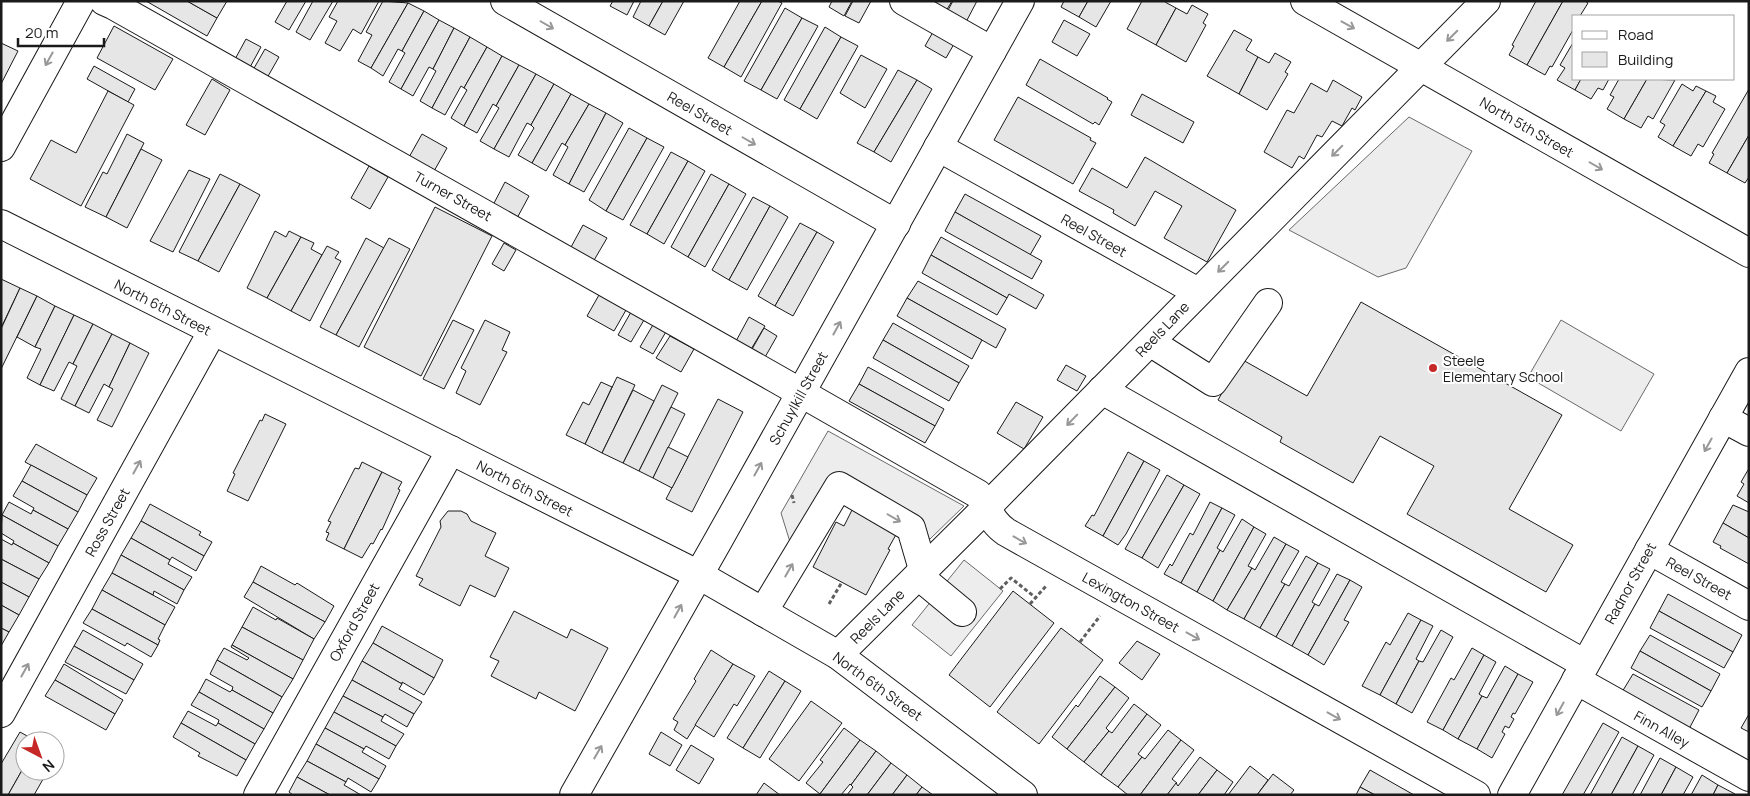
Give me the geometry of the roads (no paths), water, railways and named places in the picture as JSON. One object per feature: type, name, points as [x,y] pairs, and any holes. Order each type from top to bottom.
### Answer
[{"type":"street","points":[[55,1],[63,3],[75,1]]},
{"type":"street","points":[[1,147],[81,1]]},
{"type":"street","name":"Turner Street","points":[[104,1],[801,392]]},
{"type":"street","name":"Reel Street","points":[[505,1],[896,224]]},
{"type":"street","points":[[904,1],[992,51]]},
{"type":"street","name":"Schuylkill Street","points":[[574,795],[1020,1]]},
{"type":"street","name":"North 5th Street","points":[[1305,1],[1749,252]]},
{"type":"street","name":"Reels Lane","points":[[838,655],[1486,1]]},
{"type":"street","name":"Reel Street","points":[[938,147],[1198,292]]},
{"type":"street","name":"North 6th Street","points":[[1,224],[212,332],[698,575],[838,655],[1023,795]]},
{"type":"street","points":[[1150,342],[1213,382],[1268,303]]},
{"type":"street","name":"Ross Street","points":[[1,713],[212,332]]},
{"type":"street","name":"Radnor Street","points":[[1512,795],[1749,372]]},
{"type":"street","name":"Finn Alley","points":[[1102,390],[1580,672],[1749,778]]},
{"type":"street","name":"Lexington Street","points":[[801,392],[978,494],[994,522],[1006,532],[1476,795]]},
{"type":"street","points":[[1723,418],[1749,432]]},
{"type":"street","name":"Oxford Street","points":[[258,795],[451,450]]},
{"type":"street","points":[[764,612],[838,486],[911,528],[927,583],[962,612]]},
{"type":"street","name":"Reel Street","points":[[1649,550],[1749,606]]},
{"type":"place","name":"Steele Elementary School","points":[[1433,368]]}]
